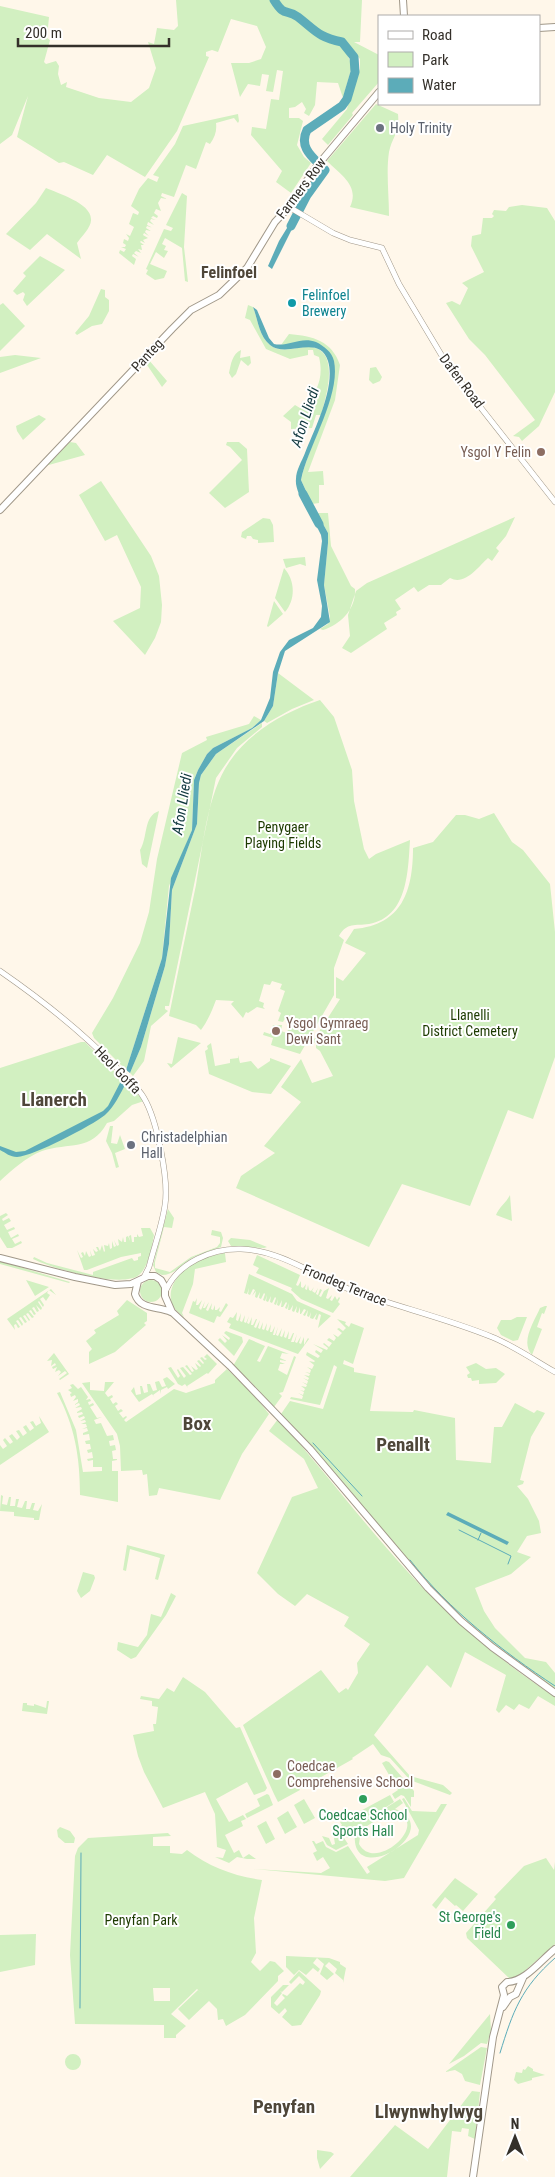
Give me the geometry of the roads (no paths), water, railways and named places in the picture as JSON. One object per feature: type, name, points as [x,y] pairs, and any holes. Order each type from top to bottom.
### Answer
[{"type":"main road","points":[[403,0],[404,15]]},
{"type":"main road","points":[[540,28],[555,27]]},
{"type":"main road","name":"Farmers Row","points":[[228,286],[247,268],[275,222],[291,209],[323,158],[378,93]]},
{"type":"main road","name":"Panteg","points":[[0,510],[191,310],[219,295],[228,286]]},
{"type":"main road","points":[[0,1258],[75,1277],[116,1285],[135,1294],[144,1306],[155,1306],[172,1312],[230,1366],[291,1429],[428,1588],[461,1621],[524,1672],[555,1693]]},
{"type":"main road","points":[[116,1285],[131,1284],[142,1278],[156,1277],[164,1283],[165,1293],[172,1312]]},
{"type":"main road","points":[[135,1294],[142,1278]]},
{"type":"main road","points":[[155,1306],[163,1300],[165,1293]]},
{"type":"main road","points":[[507,1996],[516,1994],[515,1985],[555,1949]]},
{"type":"main road","points":[[507,1996],[502,1990],[503,1985],[507,1982],[515,1985]]},
{"type":"main road","points":[[473,2177],[493,2037],[507,1996]]},
{"type":"street","name":"Dafen Road","points":[[291,209],[333,233],[350,240],[378,246],[384,251],[394,275],[448,366],[555,502]]},
{"type":"street","name":"Heol Goffa","points":[[0,971],[68,1021],[144,1097],[151,1115],[163,1163],[166,1185],[165,1206],[149,1267],[142,1278]]},
{"type":"street","name":"Frondeg Terrace","points":[[165,1293],[175,1276],[188,1264],[214,1252],[239,1249],[257,1251],[280,1258],[351,1290],[492,1337],[555,1372]]},
{"type":"street","points":[[149,1267],[156,1277],[175,1276]]},
{"type":"water","points":[[295,215],[298,217],[272,269],[268,266],[279,241]]},
{"type":"water","points":[[253,307],[257,310],[269,338],[274,344],[279,345],[310,340],[322,345],[334,361],[333,390],[301,480],[312,504],[305,504],[301,498],[296,485],[296,476],[327,395],[330,371],[328,361],[324,353],[318,349],[310,347],[277,349],[270,345],[261,332]]},
{"type":"water","points":[[310,513],[317,513],[328,533],[324,585],[330,622],[285,651],[278,673],[273,706],[264,721],[216,754],[201,775],[197,824],[172,890],[169,944],[165,966],[141,1047],[130,1073],[126,1070],[162,958],[171,878],[192,830],[194,780],[198,770],[207,754],[213,748],[252,728],[261,720],[270,698],[273,672],[280,652],[289,640],[313,628],[321,617],[322,606],[317,580],[322,541]]},
{"type":"water","points":[[122,1079],[126,1083],[112,1108],[88,1126],[36,1152],[25,1155],[10,1156],[0,1150],[0,1146],[16,1152],[25,1151],[103,1111],[108,1106]]},
{"type":"water","points":[[448,1512],[509,1542],[507,1545],[446,1515]]},
{"type":"waterway","name":"Afon Lliedi","points":[[274,0],[283,11],[294,14],[318,33],[342,42],[354,57],[355,72],[347,99],[342,106],[307,130],[304,142],[308,152],[325,170],[307,195],[291,226]]},
{"type":"waterway","name":"Afon Lliedi","points":[[303,494],[319,524]]},
{"type":"waterway","points":[[313,1443],[362,1496]]},
{"type":"waterway","points":[[459,1530],[511,1556],[508,1564]]},
{"type":"waterway","points":[[478,1540],[481,1533]]},
{"type":"waterway","points":[[410,1560],[442,1596],[477,1629],[515,1659],[555,1686]]},
{"type":"waterway","points":[[80,2008],[81,1853]]},
{"type":"waterway","points":[[500,2053],[514,2012],[526,1990],[543,1969],[555,1958]]},
{"type":"place","name":"Holy Trinity","points":[[380,128]]},
{"type":"place","name":"Felinfoel Brewery","points":[[292,303]]},
{"type":"place","name":"Ysgol Y Felin","points":[[541,452]]},
{"type":"place","name":"Ysgol Gymraeg Dewi Sant","points":[[276,1031]]},
{"type":"place","name":"Christadelphian Hall","points":[[131,1145]]},
{"type":"place","name":"Coedcae Comprehensive School","points":[[277,1774]]},
{"type":"place","name":"Coedcae School Sports Hall","points":[[363,1799]]},
{"type":"place","name":"St George's Field","points":[[511,1925]]},
{"type":"district","name":"Felinfoel","points":[[229,272]]},
{"type":"district","name":"Llanerch","points":[[54,1099]]},
{"type":"district","name":"Box","points":[[197,1423]]},
{"type":"district","name":"Penallt","points":[[403,1444]]},
{"type":"district","name":"Penyfan","points":[[284,2106]]},
{"type":"district","name":"Llwynwhylwyg","points":[[429,2111]]},
{"type":"park label","name":"Penygaer Playing Fields","points":[[283,836]]},
{"type":"park label","name":"Llanelli District Cemetery","points":[[470,1024]]},
{"type":"park label","name":"Penyfan Park","points":[[141,1920]]}]
